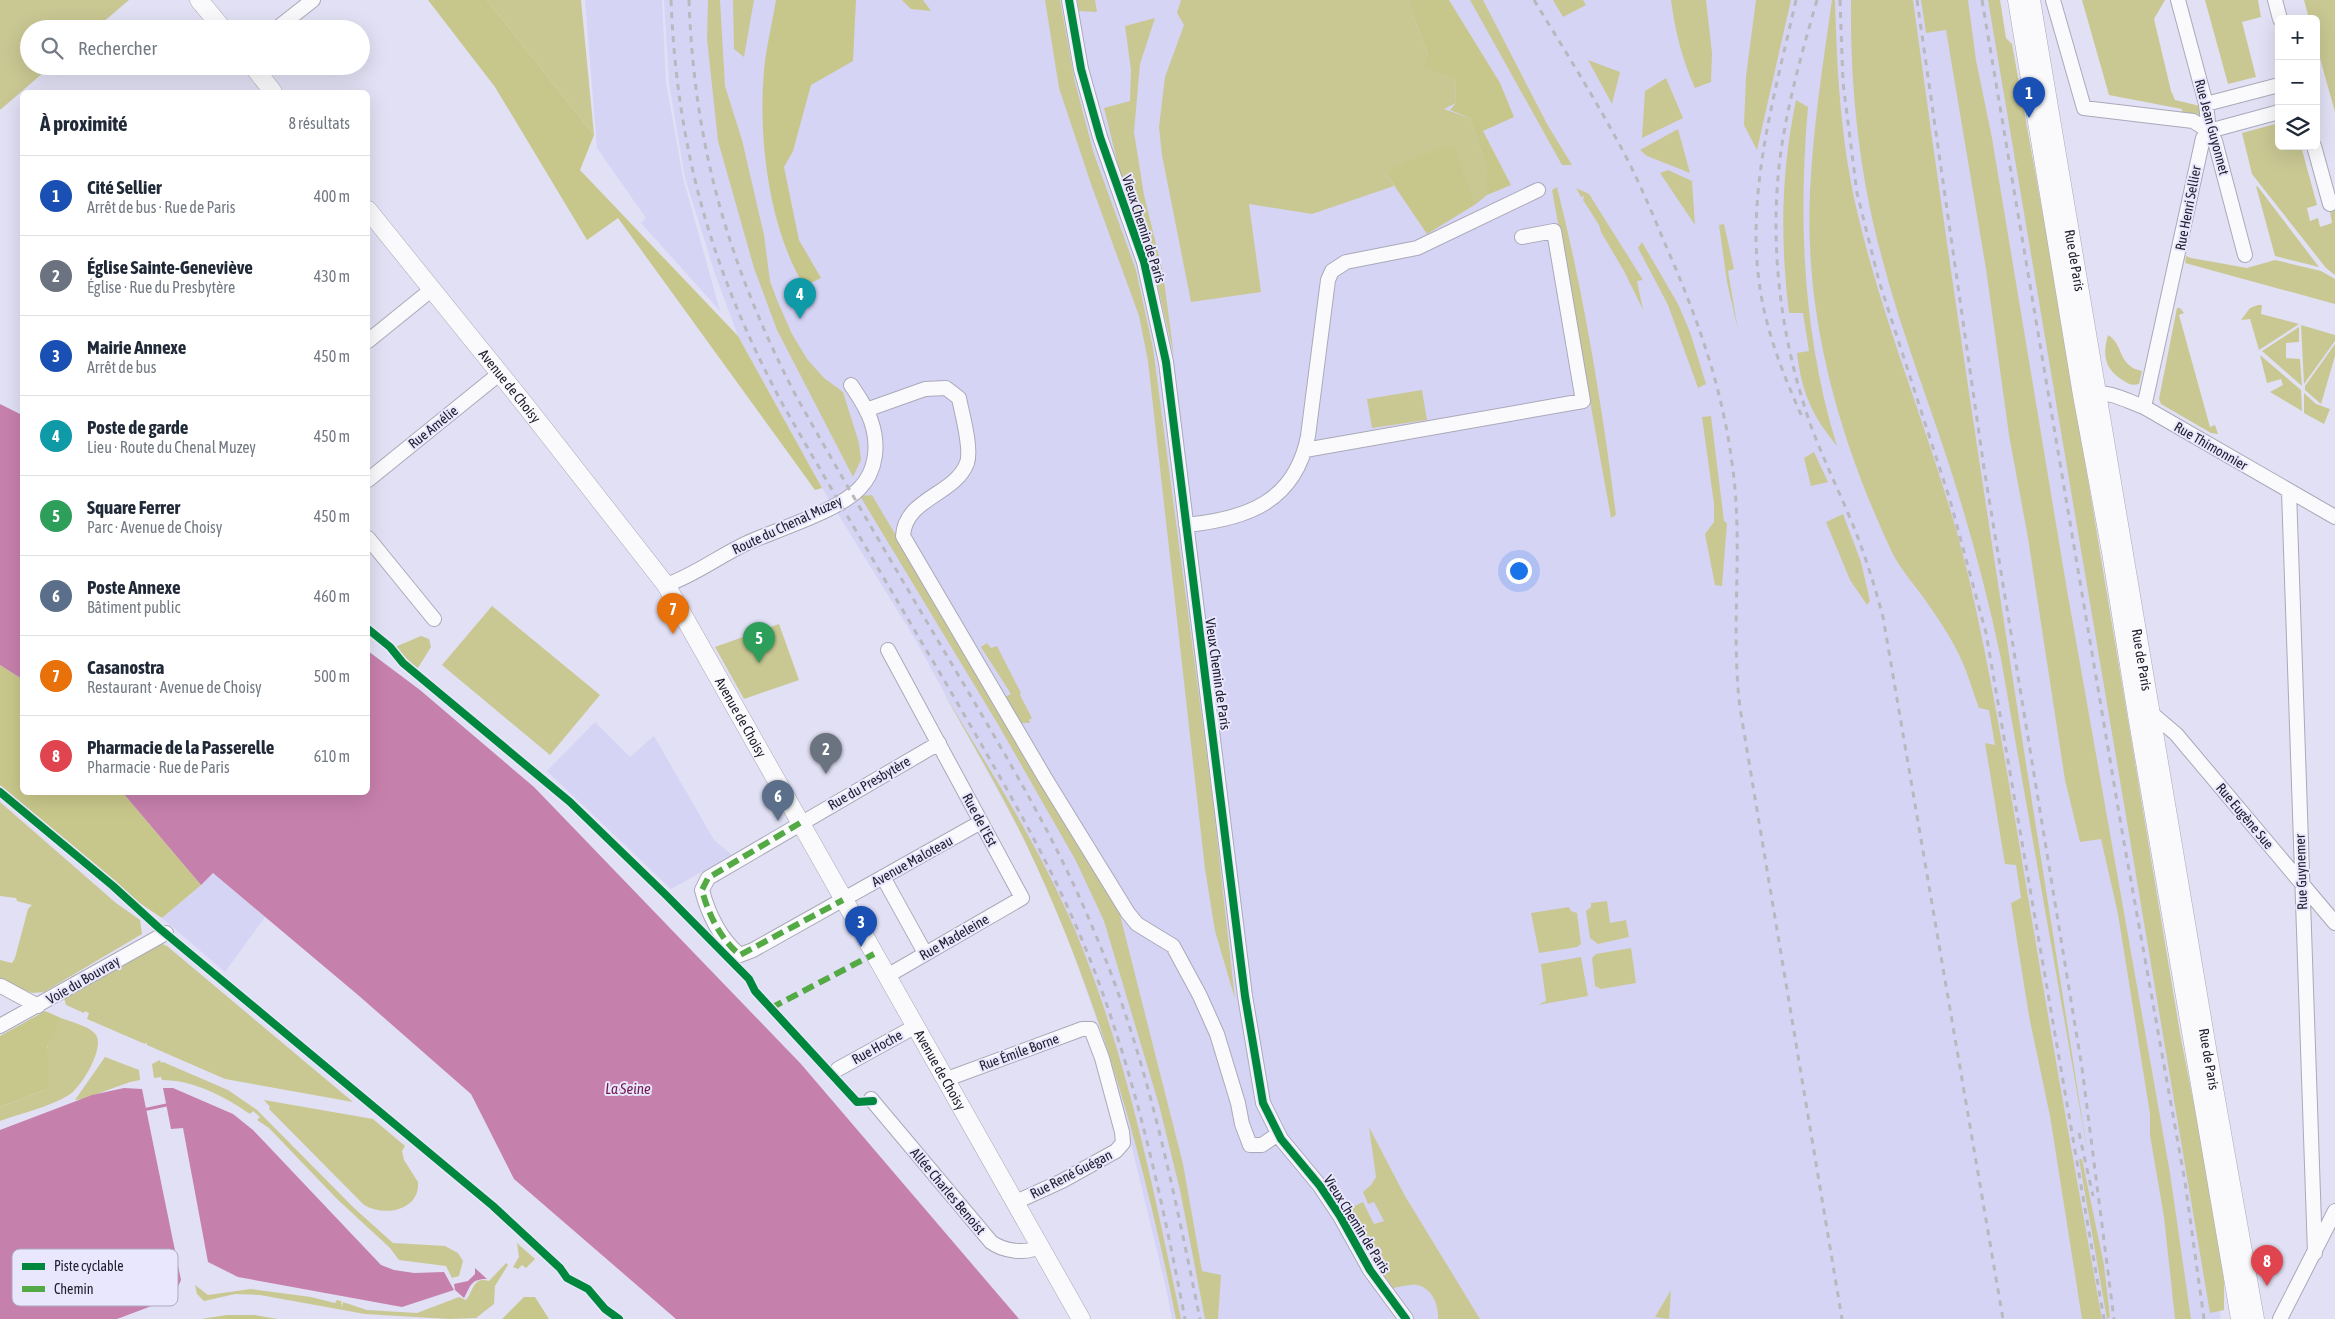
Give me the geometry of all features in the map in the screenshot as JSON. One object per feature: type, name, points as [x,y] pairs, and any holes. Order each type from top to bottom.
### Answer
[{"type":"main road","points":[[199,0],[216,20]]},
{"type":"main road","name":"Rue de Paris","points":[[2017,0],[2150,712],[2255,1319]]},
{"type":"main road","name":"Rue de Paris","points":[[2031,0],[2064,206],[2136,715],[2240,1319]]},
{"type":"main road","points":[[260,75],[271,90]]},
{"type":"main road","name":"Avenue de Choisy","points":[[370,213],[666,585],[1081,1319]]},
{"type":"street","points":[[287,20],[313,0]]},
{"type":"street","name":"Vieux Chemin de Paris","points":[[1068,0],[1081,68],[1100,137],[1144,262],[1156,313],[1170,392],[1254,1054],[1263,1103],[1278,1134],[1334,1206],[1370,1270],[1406,1319]]},
{"type":"street","points":[[2053,0],[2084,108],[2194,121],[2210,131],[2275,113]]},
{"type":"street","name":"Rue Jean Guyonnet","points":[[2178,0],[2206,104],[2210,131],[2216,141],[2245,255]]},
{"type":"street","points":[[2275,0],[2279,15]]},
{"type":"street","points":[[2206,104],[2275,86]]},
{"type":"street","name":"Rue Henri Sellier","points":[[2144,407],[2169,298],[2199,150],[2203,138],[2210,131]]},
{"type":"street","points":[[2315,150],[2330,204]]},
{"type":"street","points":[[1186,525],[1224,519],[1262,506],[1287,481],[1305,450],[1327,287],[1332,271],[1346,262],[1422,246],[1538,190]]},
{"type":"street","points":[[1305,450],[1584,401],[1554,231],[1522,237]]},
{"type":"street","points":[[370,339],[431,290]]},
{"type":"street","name":"Rue Amélie","points":[[370,478],[499,374]]},
{"type":"street","name":"Route du Chenal Muzey","points":[[666,585],[679,580],[746,543],[830,508],[859,489],[868,477],[875,453],[876,439],[866,410],[851,385]]},
{"type":"street","points":[[866,410],[925,389],[946,388],[959,398],[968,451],[967,462],[958,477],[908,516],[903,536],[1045,778],[1128,913],[1136,924],[1173,946],[1200,996],[1217,1034],[1238,1103],[1242,1124],[1250,1145],[1262,1146],[1278,1134]]},
{"type":"street","name":"Rue Thimonnier","points":[[2090,393],[2110,394],[2144,407],[2288,491],[2335,516]]},
{"type":"street","name":"Rue Guynemer","points":[[2288,491],[2315,1253]]},
{"type":"street","points":[[370,540],[434,619]]},
{"type":"street","name":"Rue de l'Est","points":[[888,650],[1022,898]]},
{"type":"street","name":"Rue Eugène Sue","points":[[2150,712],[2176,734],[2335,923]]},
{"type":"street","name":"Rue du Presbytère","points":[[843,900],[740,955],[727,945],[706,904],[702,890],[708,878],[939,743]]},
{"type":"street","name":"Avenue Maloteau","points":[[843,900],[981,822]]},
{"type":"street","points":[[883,877],[925,953]]},
{"type":"street","name":"Rue Madeleine","points":[[886,976],[1022,898]]},
{"type":"street","name":"Voie du Bouvray","points":[[0,1026],[166,933]]},
{"type":"street","points":[[1,986],[38,1006]]},
{"type":"street","name":"Rue Hoche","points":[[838,1069],[916,1026]]},
{"type":"street","name":"Rue Émile Borne","points":[[947,1079],[1082,1029],[1091,1030],[1112,1095],[1123,1143]]},
{"type":"street","name":"Allée Charles Benoist","points":[[871,1099],[991,1242],[1006,1249],[1032,1252],[1040,1246]]},
{"type":"street","name":"Rue René Guégan","points":[[1016,1202],[1062,1181],[1116,1151],[1123,1143]]},
{"type":"street","points":[[2280,1319],[2335,1211]]},
{"type":"shaded area","points":[[0,0],[129,0],[106,20],[20,20],[20,75],[41,75],[23,90],[20,90],[20,93],[0,110]]},
{"type":"shaded area","points":[[428,0],[487,0],[594,135],[580,170],[738,336],[822,488],[815,490],[618,218],[587,240],[495,87]]},
{"type":"shaded area","points":[[487,0],[581,0],[594,135]]},
{"type":"shaded area","points":[[585,0],[662,0],[666,82],[683,178],[720,311],[641,223],[646,218],[597,148]]},
{"type":"shaded area","points":[[664,0],[1994,0],[2221,1319],[1172,1319],[1110,1057],[1065,930],[1028,846],[915,639],[822,488],[738,336],[715,274],[685,178],[669,83]]},
{"type":"shaded area","points":[[708,0],[720,0],[725,86],[742,140],[764,235],[770,281],[792,334],[807,359],[824,378],[843,392],[859,443],[861,460],[853,477],[777,330],[754,268],[718,141],[707,39]]},
{"type":"shaded area","points":[[733,0],[754,0],[744,57],[734,49]]},
{"type":"shaded area","points":[[776,0],[856,0],[853,61],[811,85],[793,151],[784,167],[799,240],[821,278],[804,286],[792,263],[774,210],[765,153],[763,125],[764,71]]},
{"type":"shaded area","points":[[902,0],[923,0],[931,11],[911,9]]},
{"type":"shaded area","points":[[1045,0],[1060,0],[1075,82],[1094,154],[1136,270],[1153,348],[1212,794],[1235,999],[1215,931],[1205,869],[1148,361],[1139,316],[1091,184],[1059,88]]},
{"type":"shaded area","points":[[1077,0],[1095,0],[1097,12],[1079,11]]},
{"type":"shaded area","points":[[1181,0],[1409,0],[1428,55],[1455,78],[1456,103],[1444,109],[1470,118],[1487,171],[1487,195],[1476,204],[1455,150],[1385,172],[1394,186],[1312,214],[1249,204],[1261,292],[1191,302],[1162,155],[1159,127],[1165,77],[1184,25],[1177,13]]},
{"type":"shaded area","points":[[1409,0],[1449,0],[1500,83],[1514,117],[1483,131],[1511,185],[1487,195],[1487,171],[1470,118],[1450,110],[1456,103],[1455,78],[1424,67],[1428,55]]},
{"type":"shaded area","points":[[1470,0],[1483,0],[1547,124],[1572,165],[1562,165]]},
{"type":"shaded area","points":[[1553,0],[1583,0],[1586,5],[1563,17]]},
{"type":"shaded area","points":[[1671,0],[1706,0],[1712,53],[1711,82],[1695,88],[1680,45]]},
{"type":"shaded area","points":[[1756,0],[1791,0],[1757,150],[1744,125],[1746,76]]},
{"type":"shaded area","points":[[1832,0],[1835,0],[1837,54],[1844,135],[1858,215],[1885,313],[1949,507],[1963,555],[1984,646],[2102,1319],[2082,1319],[2050,1116],[2029,1016],[2011,903],[2021,898],[2016,865],[2005,864],[1985,743],[1995,745],[1989,710],[1979,708],[1961,659],[1947,632],[1898,563],[1890,548],[1871,506],[1855,462],[1840,419],[1828,374],[1819,329],[1813,283],[1810,191],[1816,119]]},
{"type":"shaded area","points":[[1851,0],[1913,0],[1975,434],[2088,1155],[1996,636],[1960,500],[1890,286],[1867,194],[1854,97]]},
{"type":"shaded area","points":[[1921,0],[1968,0],[1976,60],[1992,138],[2067,590],[2170,1173],[2191,1319],[2175,1319],[2164,1217],[2150,1135],[2150,1114],[2118,914],[2101,839],[2080,842],[2065,780],[2028,538],[2009,435],[1986,269],[1946,30],[1926,33]]},
{"type":"shaded area","points":[[1988,0],[2000,0],[2006,38],[2012,44],[2056,287],[2180,1033],[2211,1193],[2224,1281],[2224,1310],[2210,1313]]},
{"type":"shaded area","points":[[2082,0],[2165,0],[2154,19],[2171,91],[2175,100],[2200,106],[2198,118],[2183,116],[2182,109],[2109,95]]},
{"type":"shaded area","points":[[2205,0],[2258,0],[2261,17],[2242,22],[2256,77],[2228,84]]},
{"type":"shaded area","points":[[2304,0],[2335,0],[2335,112],[2320,58],[2320,15],[2308,15]]},
{"type":"shaded area","points":[[1155,18],[1140,64],[1134,132],[1144,195],[1163,273],[1174,356],[1157,283],[1118,165],[1104,108],[1130,101],[1131,70],[1125,26]]},
{"type":"shaded area","points":[[1588,60],[1620,72],[1612,104]]},
{"type":"shaded area","points":[[1666,78],[1683,118],[1642,138],[1645,91]]},
{"type":"shaded area","points":[[1796,100],[1808,107],[1805,150],[1804,235],[1810,320],[1826,405],[1837,446],[1815,414],[1805,392],[1797,353],[1809,351],[1803,313],[1789,313],[1784,258],[1783,206],[1787,154]]},
{"type":"shaded area","points":[[2275,124],[2275,150],[2302,150],[2317,205],[2307,208],[2310,221],[2318,218],[2320,227],[2332,223],[2330,212],[2335,210],[2335,275],[2326,268],[2252,174],[2242,133]]},
{"type":"shaded area","points":[[1678,129],[1690,173],[1647,156],[1640,150]]},
{"type":"shaded area","points":[[1444,146],[1455,149],[1476,204],[1427,234],[1385,172]]},
{"type":"shaded area","points":[[1668,170],[1692,181],[1695,225],[1660,173]]},
{"type":"shaded area","points":[[2256,186],[2258,187],[2319,267],[2275,256]]},
{"type":"shaded area","points":[[1557,187],[1576,268],[1605,432],[1616,515],[1611,518],[1552,190]]},
{"type":"shaded area","points":[[1576,188],[1589,194],[1643,280],[1637,281],[1643,310],[1599,225],[1583,200],[1584,196],[1581,197]]},
{"type":"shaded area","points":[[1724,224],[1734,269],[1728,271],[1738,330],[1727,282],[1719,225]]},
{"type":"shaded area","points":[[1642,242],[1678,304],[1690,332],[1706,384],[1698,388],[1668,305],[1638,248]]},
{"type":"shaded area","points":[[2186,256],[2247,268],[2275,260],[2321,271],[2335,279],[2335,304],[2185,263]]},
{"type":"shaded area","points":[[2262,305],[2261,314],[2299,324],[2259,350],[2250,319],[2241,320],[2250,308]]},
{"type":"shaded area","points":[[2177,308],[2180,308],[2184,313],[2179,315],[2210,427],[2215,425],[2218,434],[2211,433],[2161,404],[2159,399]]},
{"type":"shaded area","points":[[2301,325],[2335,335],[2335,341],[2304,384]]},
{"type":"shaded area","points":[[2299,327],[2299,342],[2286,343],[2286,358],[2300,359],[2302,386],[2262,351]]},
{"type":"shaded area","points":[[2108,335],[2117,344],[2128,365],[2142,371],[2139,384],[2132,385],[2127,383],[2109,367],[2105,356]]},
{"type":"shaded area","points":[[2335,344],[2335,356],[2321,404],[2305,390],[2305,386]]},
{"type":"shaded area","points":[[2260,355],[2301,390],[2302,411],[2270,392],[2283,385],[2281,379],[2267,383]]},
{"type":"shaded area","points":[[1422,390],[1427,420],[1372,428],[1367,399]]},
{"type":"shaded area","points":[[2304,393],[2316,404],[2330,409],[2324,424],[2304,413]]},
{"type":"shaded area","points":[[1711,416],[1724,521],[1727,523],[1722,586],[1715,585],[1705,534],[1714,522],[1714,504],[1702,417]]},
{"type":"shaded area","points":[[1814,452],[1828,482],[1811,486],[1804,458]]},
{"type":"shaded area","points":[[872,495],[1120,915],[1183,1164],[1202,1271],[1221,1275],[1218,1319],[1205,1319],[1180,1190],[1159,1105],[1104,921],[1076,861],[999,726],[860,496]]},
{"type":"shaded area","points":[[1843,514],[1861,562],[1870,601],[1867,605],[1850,580],[1826,522]]},
{"type":"shaded area","points":[[492,606],[600,695],[550,755],[442,665]]},
{"type":"shaded area","points":[[779,624],[799,680],[744,699],[715,647]]},
{"type":"shaded area","points":[[421,636],[429,639],[431,647],[416,671],[403,660],[395,647]]},
{"type":"shaded area","points":[[987,643],[991,648],[997,646],[1032,718],[1029,720],[1030,723],[1020,723],[1005,697],[1011,694],[981,647]]},
{"type":"shaded area","points":[[0,665],[20,678],[20,795],[125,795],[201,885],[162,918],[123,892],[0,785]]},
{"type":"shaded area","points":[[943,692],[1046,868],[1075,930],[1093,977],[1110,1025],[1137,1122],[1181,1319],[1176,1319],[1149,1198],[1117,1079],[1077,962],[1028,848],[987,769]]},
{"type":"shaded area","points":[[595,722],[630,757],[654,736],[714,840],[732,855],[671,889],[547,771]]},
{"type":"shaded area","points":[[0,802],[116,903],[140,920],[142,934],[44,992],[32,993],[0,980],[0,960],[12,963],[15,958],[28,909],[32,905],[17,901],[16,898],[0,896]]},
{"type":"shaded area","points":[[213,873],[265,917],[225,972],[162,918]]},
{"type":"shaded area","points":[[1607,901],[1610,923],[1626,920],[1629,937],[1598,944],[1590,938],[1586,911],[1591,907],[1591,903]]},
{"type":"shaded area","points":[[1569,907],[1571,911],[1577,913],[1581,944],[1577,947],[1539,953],[1531,913]]},
{"type":"shaded area","points":[[160,943],[167,946],[353,1102],[225,1079],[147,1045],[146,1042],[145,1044],[87,1019],[89,1013],[85,1011],[84,1013],[66,1005],[64,998]]},
{"type":"shaded area","points":[[1631,948],[1636,983],[1601,989],[1595,986],[1592,958],[1596,954]]},
{"type":"shaded area","points":[[1581,957],[1588,996],[1538,1005],[1546,1001],[1541,964]]},
{"type":"shaded area","points":[[45,1011],[61,1018],[47,1047],[48,1086],[44,1090],[0,1107],[0,1036]]},
{"type":"shaded area","points":[[61,1018],[85,1027],[96,1035],[98,1041],[95,1058],[85,1076],[69,1095],[0,1121],[0,1107],[44,1090],[48,1045]]},
{"type":"shaded area","points":[[105,1057],[139,1070],[140,1080],[75,1100]]},
{"type":"shaded area","points":[[160,1060],[161,1063],[163,1062],[228,1090],[257,1110],[354,1208],[393,1243],[445,1246],[458,1253],[463,1261],[459,1276],[452,1278],[446,1266],[399,1260],[390,1248],[337,1199],[269,1128],[257,1120],[260,1117],[253,1111],[250,1114],[219,1095],[197,1086],[162,1080],[161,1077],[154,1078],[152,1064]]},
{"type":"shaded area","points":[[264,1100],[373,1119],[405,1146],[402,1151],[404,1160],[418,1182],[417,1192],[413,1200],[399,1209],[390,1211],[372,1209],[364,1205],[269,1109],[270,1107]]},
{"type":"shaded area","points":[[1369,1127],[1405,1196],[1480,1319],[1438,1319],[1436,1303],[1427,1290],[1417,1285],[1393,1288],[1368,1250],[1356,1228],[1350,1208],[1363,1202],[1374,1224],[1384,1221],[1374,1202],[1368,1204],[1363,1192],[1376,1177]]},
{"type":"shaded area","points":[[2079,1159],[2082,1159],[2104,1265],[2110,1317],[2107,1319]]},
{"type":"shaded area","points":[[517,1243],[535,1259],[526,1268],[522,1265],[518,1269],[513,1267],[519,1257]]},
{"type":"shaded area","points":[[506,1263],[508,1265],[495,1286],[494,1304],[476,1318],[449,1319],[365,1314],[260,1295],[235,1294],[204,1301],[197,1294],[195,1285],[208,1295],[251,1289],[311,1297],[335,1303],[337,1300],[341,1301],[342,1307],[343,1302],[367,1310],[417,1313],[459,1297],[466,1300],[477,1282],[480,1280],[489,1281]]},
{"type":"shaded area","points":[[1671,1290],[1669,1319],[1655,1317]]},
{"type":"shaded area","points":[[524,1297],[535,1297],[549,1319],[502,1319]]},
{"type":"shaded area","points":[[227,1315],[254,1315],[278,1319],[201,1319]]},
{"type":"water","points":[[0,404],[20,414],[20,678],[0,665]]},
{"type":"water","name":"La Seine","points":[[370,652],[420,690],[534,787],[801,1064],[1019,1319],[676,1319],[514,1179],[471,1094],[358,995],[213,873],[201,885],[125,795],[370,795]]},
{"type":"water","points":[[124,1088],[142,1089],[175,1249],[12,1249],[12,1306],[152,1306],[117,1319],[0,1319],[0,1130],[92,1095]]},
{"type":"water","points":[[163,1088],[173,1088],[233,1114],[253,1130],[381,1265],[394,1270],[414,1273],[444,1272],[454,1290],[402,1307],[238,1277],[208,1262],[183,1128],[171,1129]]},
{"type":"water","points":[[178,1265],[181,1280],[178,1287]]},
{"type":"water","points":[[475,1268],[487,1279],[478,1280],[470,1286],[464,1298],[455,1290],[454,1284],[468,1281],[475,1274]]},
{"type":"waterway","points":[[143,1110],[171,1104]]},
{"type":"railway","points":[[671,0],[681,108],[690,159],[718,258],[736,307],[783,405],[1026,823],[1078,930],[1109,1010],[1135,1097],[1157,1185],[1185,1319]]},
{"type":"railway","points":[[689,0],[692,54],[698,106],[707,156],[719,204],[752,300],[772,348],[796,396],[1008,760],[1045,827],[1079,896],[1113,978],[1144,1073],[1169,1171],[1200,1319]]},
{"type":"railway","points":[[1534,0],[1597,104],[1637,179],[1688,299],[1707,352],[1722,407],[1732,463],[1737,524],[1736,647],[1740,708],[1842,1319]]},
{"type":"railway","points":[[1796,0],[1769,118],[1762,158],[1756,238],[1759,278],[1769,331],[1802,417]]},
{"type":"railway","points":[[1817,0],[1791,98],[1780,158],[1776,226],[1780,294],[1792,361],[1811,426],[1850,517],[1883,617],[2003,1319]]},
{"type":"railway","points":[[1840,0],[1843,83],[1857,193],[1879,281],[1950,500],[1986,633],[2104,1319]]},
{"type":"railway","points":[[1917,0],[1984,468],[2082,1068],[2114,1319]]},
{"type":"railway","points":[[1982,0],[2122,831],[2185,1182],[2204,1319]]},
{"type":"railway","points":[[2079,1133],[2093,1196]]},
{"type":"marked path","points":[[800,823],[708,878],[702,890],[716,926],[727,942],[740,955],[843,900]]},
{"type":"marked path","points":[[771,1008],[874,954]]},
{"type":"cycle path","points":[[1069,0],[1081,69],[1100,137],[1144,262],[1166,362],[1245,996],[1263,1103],[1281,1139],[1320,1186],[1340,1216],[1370,1270],[1406,1319]]},
{"type":"cycle path","points":[[370,631],[390,647],[403,663],[570,802],[749,979],[755,991],[857,1102],[873,1101]]},
{"type":"cycle path","points":[[0,792],[113,886],[159,928],[493,1206],[560,1268],[567,1278],[588,1289],[605,1309],[619,1319]]},
{"type":"place","name":"Cité Sellier","points":[[2029,118]]},
{"type":"place","name":"Poste de garde","points":[[800,319]]},
{"type":"place","name":"Casanostra","points":[[673,634]]},
{"type":"place","name":"Square Ferrer","points":[[759,663]]},
{"type":"place","name":"Église Sainte-Geneviève","points":[[826,774]]},
{"type":"place","name":"Poste Annexe","points":[[778,821]]},
{"type":"place","name":"Mairie Annexe","points":[[861,947]]},
{"type":"place","name":"Pharmacie de la Passerelle","points":[[2267,1286]]}]
